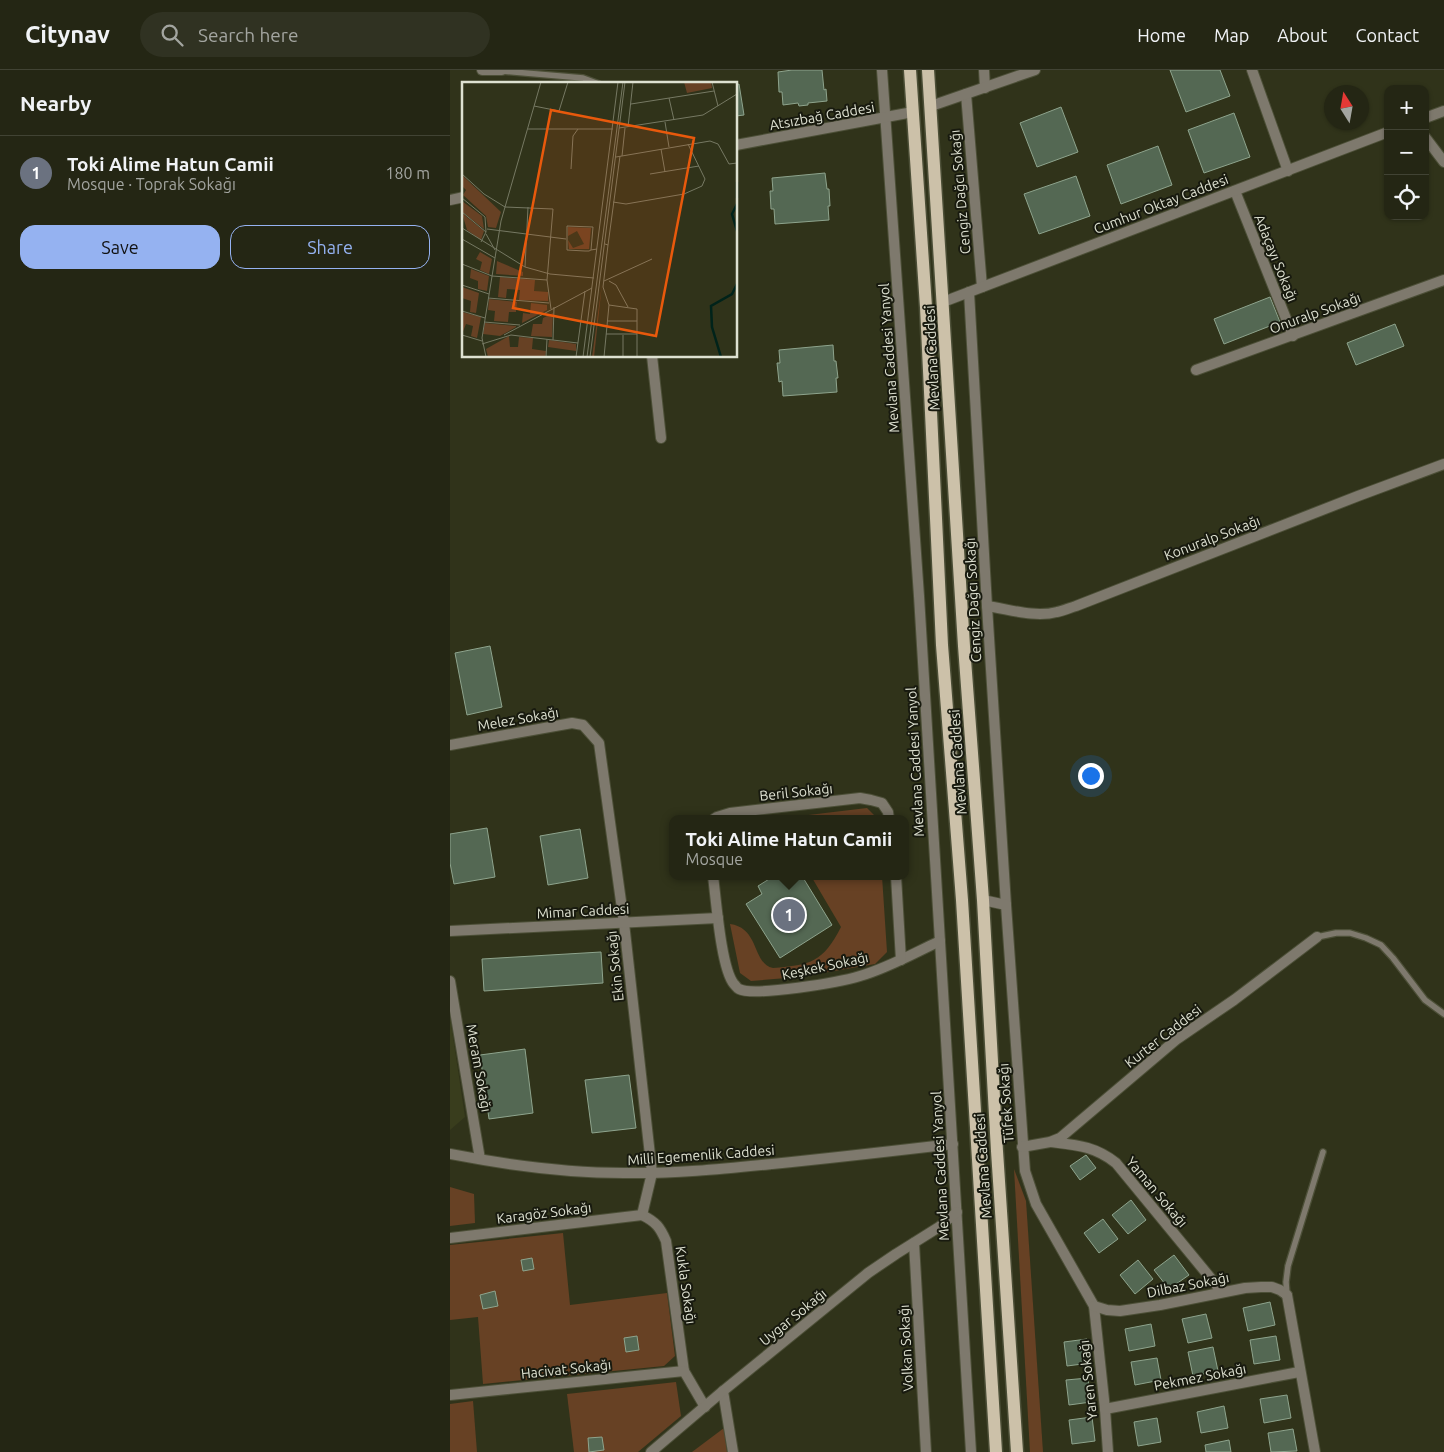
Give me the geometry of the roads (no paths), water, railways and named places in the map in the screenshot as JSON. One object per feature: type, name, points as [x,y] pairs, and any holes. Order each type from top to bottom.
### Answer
[{"type":"main road","name":"Mevlana Caddesi","points":[[910,70],[926,307],[942,645],[962,900],[996,1452]]},
{"type":"main road","name":"Mevlana Caddesi","points":[[928,70],[964,646],[983,900],[1017,1452]]},
{"type":"street","points":[[482,70],[502,70]]},
{"type":"street","name":"Mevlana Caddesi Yanyol","points":[[882,70],[919,596],[971,1452]]},
{"type":"street","points":[[984,70],[985,88]]},
{"type":"street","points":[[931,106],[1035,70]]},
{"type":"street","points":[[1252,70],[1288,171]]},
{"type":"street","name":"Cengiz Dağcı Sokağı","points":[[966,94],[982,287]]},
{"type":"street","points":[[1429,117],[1444,111]]},
{"type":"street","name":"Atsızbağ Caddesi","points":[[738,145],[913,112]]},
{"type":"street","name":"Cumhur Oktay Caddesi","points":[[943,302],[1384,134]]},
{"type":"street","points":[[1429,142],[1444,162]]},
{"type":"street","name":"Adaçayı Sokağı","points":[[1234,191],[1293,336]]},
{"type":"street","name":"Onuralp Sokağı","points":[[1196,370],[1444,280]]},
{"type":"street","name":"Cengiz Dağcı Sokağı","points":[[969,292],[1006,905]]},
{"type":"street","points":[[652,358],[661,438]]},
{"type":"street","name":"Konuralp Sokağı","points":[[987,606],[1042,614],[1076,606],[1444,464]]},
{"type":"street","name":"Melez Sokağı","points":[[450,745],[572,723],[583,725],[590,731]]},
{"type":"street","name":"Ekin Sokağı","points":[[590,731],[599,742],[624,922],[652,1173]]},
{"type":"street","name":"Beril Sokağı","points":[[724,815],[860,798],[882,803],[888,815]]},
{"type":"street","points":[[713,880],[718,918]]},
{"type":"street","points":[[896,880],[901,960]]},
{"type":"street","points":[[983,900],[1006,905]]},
{"type":"street","name":"Tüfek Sokağı","points":[[1006,905],[1025,1171],[1036,1204],[1094,1306]]},
{"type":"street","name":"Keşkek Sokağı","points":[[718,918],[729,975],[733,983],[740,990],[777,990],[828,983],[860,976],[901,960],[940,941]]},
{"type":"street","name":"Mimar Caddesi","points":[[450,931],[718,918]]},
{"type":"street","name":"Kurter Caddesi","points":[[1022,1147],[1050,1142],[1060,1138],[1178,1038],[1240,996],[1317,937]]},
{"type":"street","name":"Meram Sokağı","points":[[450,981],[480,1159]]},
{"type":"street","name":"Yaman Sokağı","points":[[1050,1142],[1093,1149],[1105,1154],[1116,1163],[1222,1292]]},
{"type":"street","name":"Milli Egemenlik Caddesi","points":[[450,1154],[517,1165],[578,1171],[652,1173],[756,1166],[953,1144]]},
{"type":"street","points":[[642,1215],[652,1173]]},
{"type":"street","name":"Uygar Sokağı","points":[[651,1452],[868,1273],[940,1227],[957,1212]]},
{"type":"street","name":"Karagöz Sokağı","points":[[450,1238],[642,1215]]},
{"type":"street","name":"Kukla Sokağı","points":[[642,1215],[652,1220],[661,1229],[666,1241],[684,1371],[705,1407]]},
{"type":"street","name":"Volkan Sokağı","points":[[914,1242],[926,1452]]},
{"type":"street","name":"Dilbaz Sokağı","points":[[1094,1306],[1120,1311],[1222,1292],[1261,1287],[1272,1287],[1287,1295]]},
{"type":"street","points":[[1287,1295],[1315,1452]]},
{"type":"street","name":"Yaren Sokağı","points":[[1094,1306],[1108,1452]]},
{"type":"street","name":"Hacivat Sokağı","points":[[450,1394],[684,1371]]},
{"type":"street","name":"Pekmez Sokağı","points":[[1105,1409],[1300,1372]]},
{"type":"street","points":[[723,1391],[733,1452]]},
{"type":"lane","points":[[502,70],[583,78],[594,82]]},
{"type":"lane","points":[[1317,937],[1336,933],[1350,933],[1381,945],[1425,1000],[1444,1014]]},
{"type":"lane","points":[[1287,1295],[1288,1266],[1323,1152]]},
{"type":"place","name":"Toki Alime Hatun Camii","points":[[789,915]]}]
